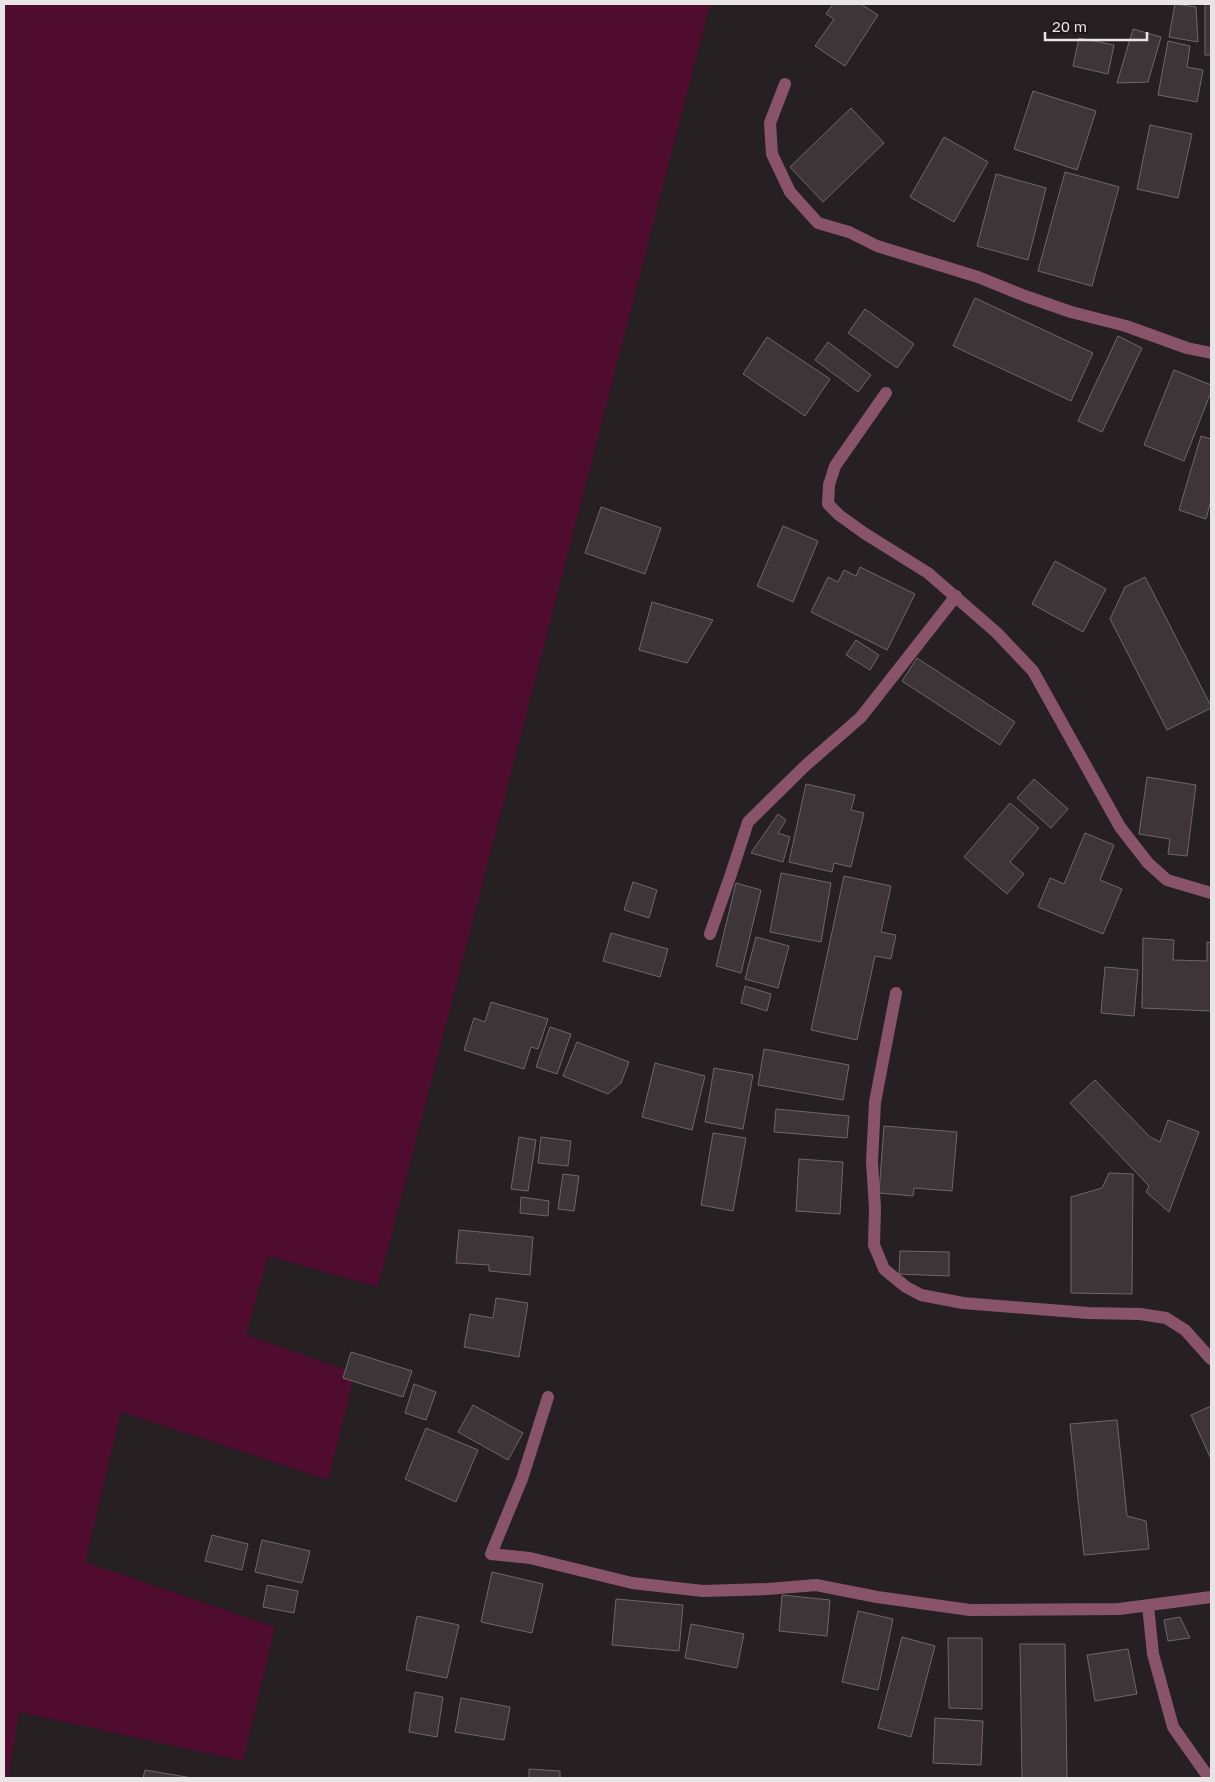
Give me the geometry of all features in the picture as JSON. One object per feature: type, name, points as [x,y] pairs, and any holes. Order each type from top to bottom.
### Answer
[{"type":"street","points":[[785,84],[770,123],[772,154],[790,192],[818,224],[849,232],[877,246],[978,277],[1071,312],[1126,326],[1187,348],[1211,353]]},
{"type":"street","points":[[886,393],[835,466],[828,485],[828,504],[839,515],[864,533],[928,573],[998,633],[1033,671],[1120,827],[1148,863],[1167,880],[1211,893]]},
{"type":"street","points":[[710,934],[748,822],[805,766],[861,717],[956,596]]},
{"type":"street","points":[[896,992],[875,1102],[872,1162],[875,1208],[874,1245],[884,1269],[906,1287],[921,1295],[963,1303],[1088,1314],[1140,1314],[1166,1318],[1185,1330],[1211,1359]]},
{"type":"street","points":[[548,1397],[522,1479],[491,1554],[530,1558],[632,1583],[703,1591],[816,1585],[877,1597],[970,1610],[1119,1610],[1211,1597]]},
{"type":"street","points":[[1148,1606],[1153,1654],[1173,1727],[1209,1778]]},
{"type":"shaded area","points":[[4,4],[710,4],[378,1287],[268,1256],[246,1335],[355,1373],[328,1480],[121,1412],[85,1562],[275,1627],[243,1761],[19,1712],[8,1778],[4,1778]]},
{"type":"building","points":[[833,4],[861,4],[878,15],[845,66],[815,46],[834,19],[826,14]]},
{"type":"building","points":[[1175,4],[1196,7],[1198,42],[1169,37]]},
{"type":"building","points":[[1205,4],[1211,4],[1211,55],[1205,55]]},
{"type":"building","points":[[1133,29],[1161,37],[1148,82],[1117,83]]},
{"type":"building","points":[[1079,38],[1114,45],[1108,74],[1073,66]]},
{"type":"building","points":[[1168,41],[1190,46],[1187,67],[1203,70],[1197,102],[1158,95]]},
{"type":"building","points":[[1033,91],[1096,111],[1077,170],[1014,149]]},
{"type":"building","points":[[851,108],[884,143],[823,202],[790,167]]},
{"type":"building","points":[[1150,125],[1192,134],[1178,198],[1137,189]]},
{"type":"building","points":[[944,137],[988,162],[954,222],[910,197]]},
{"type":"building","points":[[1065,172],[1119,187],[1092,286],[1038,271]]},
{"type":"building","points":[[996,174],[1046,188],[1028,260],[977,246]]},
{"type":"building","points":[[975,298],[1093,353],[1071,401],[953,346]]},
{"type":"building","points":[[865,309],[914,344],[897,368],[848,333]]},
{"type":"building","points":[[1118,336],[1142,348],[1102,432],[1078,421]]},
{"type":"building","points":[[767,337],[830,379],[805,416],[743,374]]},
{"type":"building","points":[[828,342],[871,375],[858,392],[815,360]]},
{"type":"building","points":[[1174,370],[1211,385],[1211,392],[1184,461],[1144,445]]},
{"type":"building","points":[[1201,436],[1211,439],[1211,500],[1206,519],[1179,510]]},
{"type":"building","points":[[601,507],[661,528],[645,574],[585,553]]},
{"type":"building","points":[[783,526],[818,541],[793,602],[757,586]]},
{"type":"building","points":[[1055,561],[1106,589],[1083,632],[1032,604]]},
{"type":"building","points":[[860,567],[915,594],[887,650],[811,612],[828,577],[838,582],[844,570],[856,576]]},
{"type":"building","points":[[1145,577],[1211,706],[1211,708],[1167,730],[1110,619],[1125,587]]},
{"type":"building","points":[[652,602],[713,620],[687,663],[639,650]]},
{"type":"building","points":[[856,640],[879,655],[870,670],[846,655]]},
{"type":"building","points":[[917,658],[1015,722],[1000,745],[902,681]]},
{"type":"building","points":[[1147,777],[1196,785],[1187,856],[1168,854],[1170,839],[1139,834]]},
{"type":"building","points":[[1034,779],[1068,809],[1051,828],[1017,798]]},
{"type":"building","points":[[806,784],[855,795],[851,810],[864,813],[851,867],[834,863],[832,872],[789,862]]},
{"type":"building","points":[[1010,803],[1039,828],[1010,862],[1024,874],[1007,894],[964,857]]},
{"type":"building","points":[[778,814],[786,820],[778,833],[790,837],[783,862],[751,853]]},
{"type":"building","points":[[1085,833],[1114,845],[1100,880],[1122,889],[1103,934],[1038,907],[1050,878],[1064,884]]},
{"type":"building","points":[[781,873],[831,883],[821,942],[770,932]]},
{"type":"building","points":[[844,876],[891,886],[881,932],[896,935],[891,959],[875,956],[857,1040],[811,1030]]},
{"type":"building","points":[[633,882],[657,890],[649,918],[624,910]]},
{"type":"building","points":[[736,883],[761,890],[741,973],[716,966]]},
{"type":"building","points":[[611,933],[668,949],[660,977],[603,961]]},
{"type":"building","points":[[756,937],[789,946],[778,988],[745,979]]},
{"type":"building","points":[[1143,938],[1174,940],[1173,960],[1207,961],[1207,942],[1211,943],[1211,1011],[1142,1008]]},
{"type":"building","points":[[1105,967],[1138,970],[1134,1016],[1101,1013]]},
{"type":"building","points":[[745,986],[771,994],[767,1011],[741,1003]]},
{"type":"building","points":[[491,1002],[548,1019],[538,1049],[531,1047],[524,1069],[464,1050],[474,1018],[485,1022]]},
{"type":"building","points":[[550,1027],[571,1034],[557,1074],[536,1067]]},
{"type":"building","points":[[577,1042],[629,1062],[621,1083],[608,1094],[563,1076]]},
{"type":"building","points":[[764,1049],[849,1065],[843,1100],[758,1085]]},
{"type":"building","points":[[655,1063],[705,1076],[692,1130],[642,1117]]},
{"type":"building","points":[[714,1068],[753,1075],[743,1129],[705,1122]]},
{"type":"building","points":[[1095,1080],[1150,1137],[1160,1142],[1168,1120],[1199,1132],[1169,1212],[1146,1192],[1149,1186],[1070,1103]]},
{"type":"building","points":[[776,1109],[849,1116],[847,1138],[774,1132]]},
{"type":"building","points":[[884,1126],[957,1132],[952,1191],[914,1188],[913,1196],[879,1193]]},
{"type":"building","points":[[713,1133],[746,1138],[733,1211],[701,1205]]},
{"type":"building","points":[[519,1137],[536,1140],[528,1191],[511,1189]]},
{"type":"building","points":[[541,1137],[571,1141],[568,1166],[538,1163]]},
{"type":"building","points":[[799,1159],[843,1162],[840,1214],[796,1211]]},
{"type":"building","points":[[1109,1173],[1133,1174],[1132,1294],[1071,1293],[1071,1197],[1102,1188]]},
{"type":"building","points":[[563,1174],[579,1176],[574,1211],[558,1209]]},
{"type":"building","points":[[521,1197],[549,1201],[548,1216],[520,1213]]},
{"type":"building","points":[[459,1230],[533,1237],[530,1275],[489,1271],[489,1265],[456,1263]]},
{"type":"building","points":[[900,1251],[949,1252],[949,1276],[899,1274]]},
{"type":"building","points":[[496,1298],[528,1303],[519,1357],[464,1347],[470,1314],[493,1318]]},
{"type":"building","points":[[351,1352],[412,1371],[403,1397],[343,1378]]},
{"type":"building","points":[[414,1384],[436,1392],[426,1420],[405,1413]]},
{"type":"building","points":[[473,1405],[523,1433],[508,1460],[458,1432]]},
{"type":"building","points":[[1211,1406],[1211,1459],[1191,1415]]},
{"type":"building","points":[[1117,1420],[1127,1516],[1146,1521],[1149,1549],[1084,1555],[1070,1424]]},
{"type":"building","points":[[426,1428],[478,1450],[456,1502],[405,1479]]},
{"type":"building","points":[[212,1535],[248,1544],[242,1570],[205,1561]]},
{"type":"building","points":[[262,1540],[310,1551],[302,1583],[255,1572]]},
{"type":"building","points":[[492,1572],[543,1584],[532,1633],[481,1622]]},
{"type":"building","points":[[267,1585],[298,1591],[294,1613],[263,1607]]},
{"type":"building","points":[[782,1595],[830,1600],[827,1636],[779,1631]]},
{"type":"building","points":[[616,1599],[683,1605],[679,1651],[612,1645]]},
{"type":"building","points":[[858,1611],[893,1619],[878,1690],[842,1682]]},
{"type":"building","points":[[417,1616],[459,1625],[447,1678],[406,1670]]},
{"type":"building","points":[[1180,1617],[1190,1638],[1168,1641],[1164,1620]]},
{"type":"building","points":[[691,1624],[744,1634],[737,1668],[685,1658]]},
{"type":"building","points":[[902,1637],[935,1646],[911,1737],[878,1728]]},
{"type":"building","points":[[948,1638],[982,1638],[982,1709],[949,1708]]},
{"type":"building","points":[[1020,1644],[1065,1644],[1067,1778],[1022,1778]]},
{"type":"building","points":[[1128,1649],[1137,1694],[1095,1701],[1087,1655]]},
{"type":"building","points":[[415,1692],[443,1697],[437,1737],[409,1732]]},
{"type":"building","points":[[461,1698],[510,1707],[504,1740],[455,1732]]},
{"type":"building","points":[[935,1718],[983,1721],[981,1765],[933,1763]]},
{"type":"building","points":[[529,1769],[560,1771],[560,1778],[529,1778]]},
{"type":"building","points":[[145,1770],[192,1778],[143,1778]]}]
